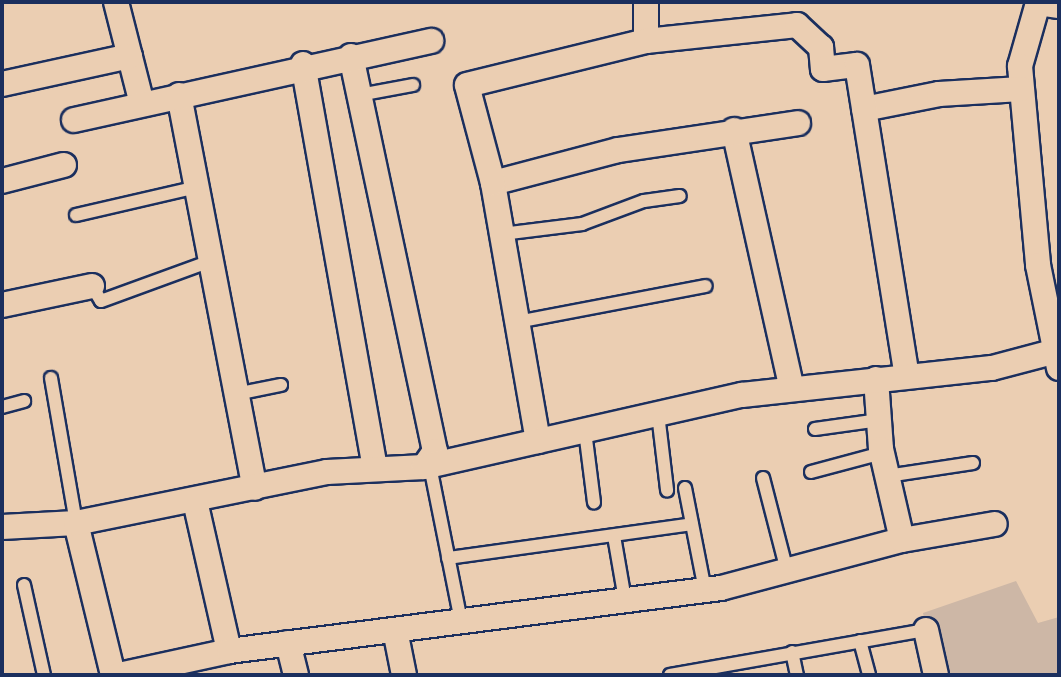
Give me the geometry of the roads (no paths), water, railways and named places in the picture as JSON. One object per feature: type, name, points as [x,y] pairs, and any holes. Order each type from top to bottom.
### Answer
[{"type":"street","points":[[116,2],[142,104]]},
{"type":"street","points":[[646,2],[646,41]]},
{"type":"street","points":[[2,527],[76,523],[195,501],[327,472],[427,466],[658,414],[792,389],[1057,359],[1038,265],[1020,66],[1038,3],[1059,4]]},
{"type":"street","points":[[538,441],[493,183],[467,85],[646,41],[797,25],[821,47],[823,69],[857,65],[907,376]]},
{"type":"street","points":[[74,120],[303,64],[431,41]]},
{"type":"street","points":[[2,84],[130,56]]},
{"type":"street","points":[[351,56],[435,451],[427,466]]},
{"type":"street","points":[[303,64],[375,469]]},
{"type":"street","points":[[864,109],[939,94],[1021,89]]},
{"type":"street","points":[[179,94],[254,488]]},
{"type":"street","points":[[493,183],[618,150],[734,130],[798,123]]},
{"type":"street","points":[[734,130],[792,389]]},
{"type":"street","points":[[2,181],[64,165]]},
{"type":"street","points":[[2,305],[92,286]]},
{"type":"street","points":[[876,379],[885,465],[902,540]]},
{"type":"street","points":[[195,501],[229,651]]},
{"type":"street","points":[[76,523],[113,675]]},
{"type":"street","points":[[119,675],[197,667],[229,651],[705,590],[902,540],[995,524]]},
{"type":"street","points":[[926,629],[936,675]]},
{"type":"street","points":[[395,630],[404,675]]},
{"type":"street","points":[[288,643],[296,675]]},
{"type":"lane","points":[[359,95],[413,85]]},
{"type":"lane","points":[[76,215],[197,187]]},
{"type":"lane","points":[[502,234],[582,224],[644,201],[680,196]]},
{"type":"lane","points":[[92,286],[101,301],[211,261]]},
{"type":"lane","points":[[517,322],[706,286]]},
{"type":"lane","points":[[51,378],[76,523]]},
{"type":"lane","points":[[236,394],[281,385]]},
{"type":"lane","points":[[2,407],[24,401]]},
{"type":"lane","points":[[658,414],[667,490]]},
{"type":"lane","points":[[815,429],[879,420]]},
{"type":"lane","points":[[584,430],[594,502]]},
{"type":"lane","points":[[811,472],[885,465],[973,463]]},
{"type":"lane","points":[[427,466],[461,621]]},
{"type":"lane","points":[[763,478],[787,571]]},
{"type":"lane","points":[[685,488],[705,590]]},
{"type":"lane","points":[[448,558],[692,524]]},
{"type":"lane","points":[[614,536],[625,600]]},
{"type":"lane","points":[[24,585],[44,675]]},
{"type":"lane","points":[[677,675],[734,669],[792,652],[926,629]]},
{"type":"lane","points":[[860,641],[869,675]]},
{"type":"lane","points":[[792,652],[797,675]]}]
